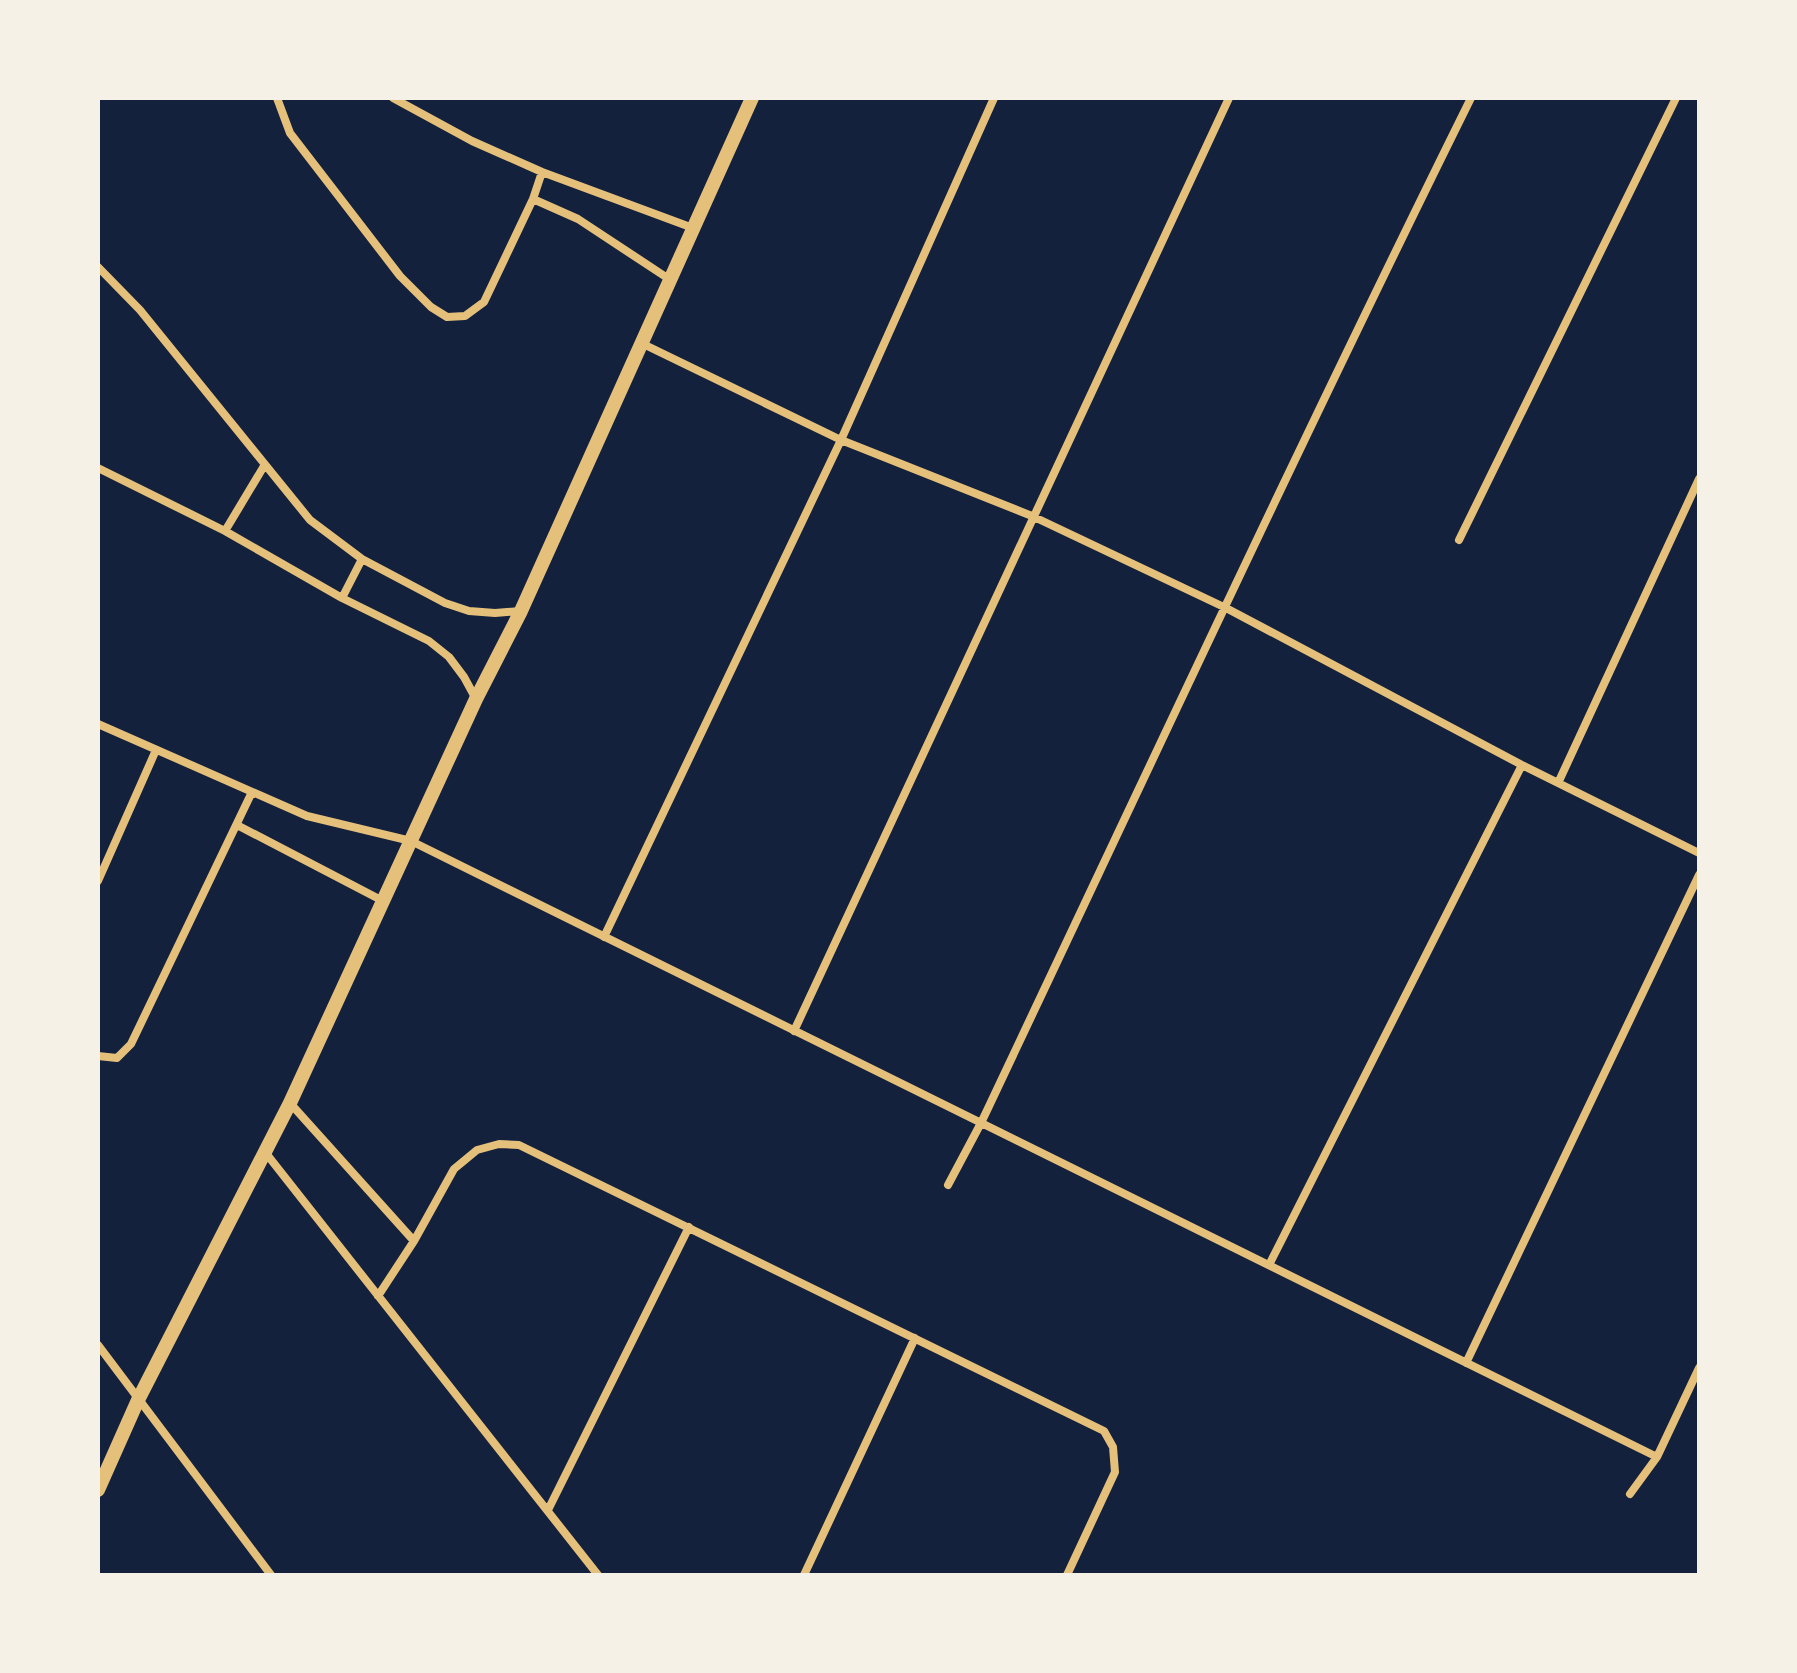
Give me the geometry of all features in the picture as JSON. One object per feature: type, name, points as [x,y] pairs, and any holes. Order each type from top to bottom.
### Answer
[{"type":"street","points":[[277,98],[290,133],[400,276],[416,294],[447,317],[465,316],[484,302],[533,199],[542,172]]},
{"type":"street","points":[[393,98],[472,141],[542,172],[693,228]]},
{"type":"street","points":[[98,1490],[138,1400],[290,1103],[476,699],[521,611],[752,98]]},
{"type":"street","points":[[604,937],[841,440],[994,98]]},
{"type":"street","points":[[794,1031],[1229,98]]},
{"type":"street","points":[[948,1185],[981,1123],[1331,380],[1471,98]]},
{"type":"street","points":[[1459,540],[1676,98]]},
{"type":"street","points":[[533,199],[578,219],[669,279]]},
{"type":"street","points":[[99,270],[140,310],[310,520],[362,559],[445,603],[469,611],[521,611]]},
{"type":"street","points":[[640,342],[841,440],[1032,516],[1226,608],[1522,765],[1699,853]]},
{"type":"street","points":[[225,531],[264,466]]},
{"type":"street","points":[[98,468],[225,531],[342,598],[429,641],[456,667],[476,699]]},
{"type":"street","points":[[1559,781],[1699,479]]},
{"type":"street","points":[[342,598],[362,559]]},
{"type":"street","points":[[98,724],[307,816],[411,841],[1657,1457]]},
{"type":"street","points":[[98,881],[156,750]]},
{"type":"street","points":[[1269,1265],[1522,765]]},
{"type":"street","points":[[98,1056],[117,1058],[131,1044],[252,792]]},
{"type":"street","points":[[237,825],[383,901]]},
{"type":"street","points":[[1466,1363],[1699,875]]},
{"type":"street","points":[[290,1103],[414,1241]]},
{"type":"street","points":[[378,1296],[414,1241],[454,1169],[477,1150],[499,1144],[519,1145],[1104,1431],[1113,1447],[1115,1472],[1067,1575]]},
{"type":"street","points":[[265,1152],[598,1575]]},
{"type":"street","points":[[548,1510],[689,1227]]},
{"type":"street","points":[[804,1575],[915,1338]]},
{"type":"street","points":[[98,1345],[271,1575]]},
{"type":"street","points":[[1630,1494],[1657,1457],[1699,1368]]}]
